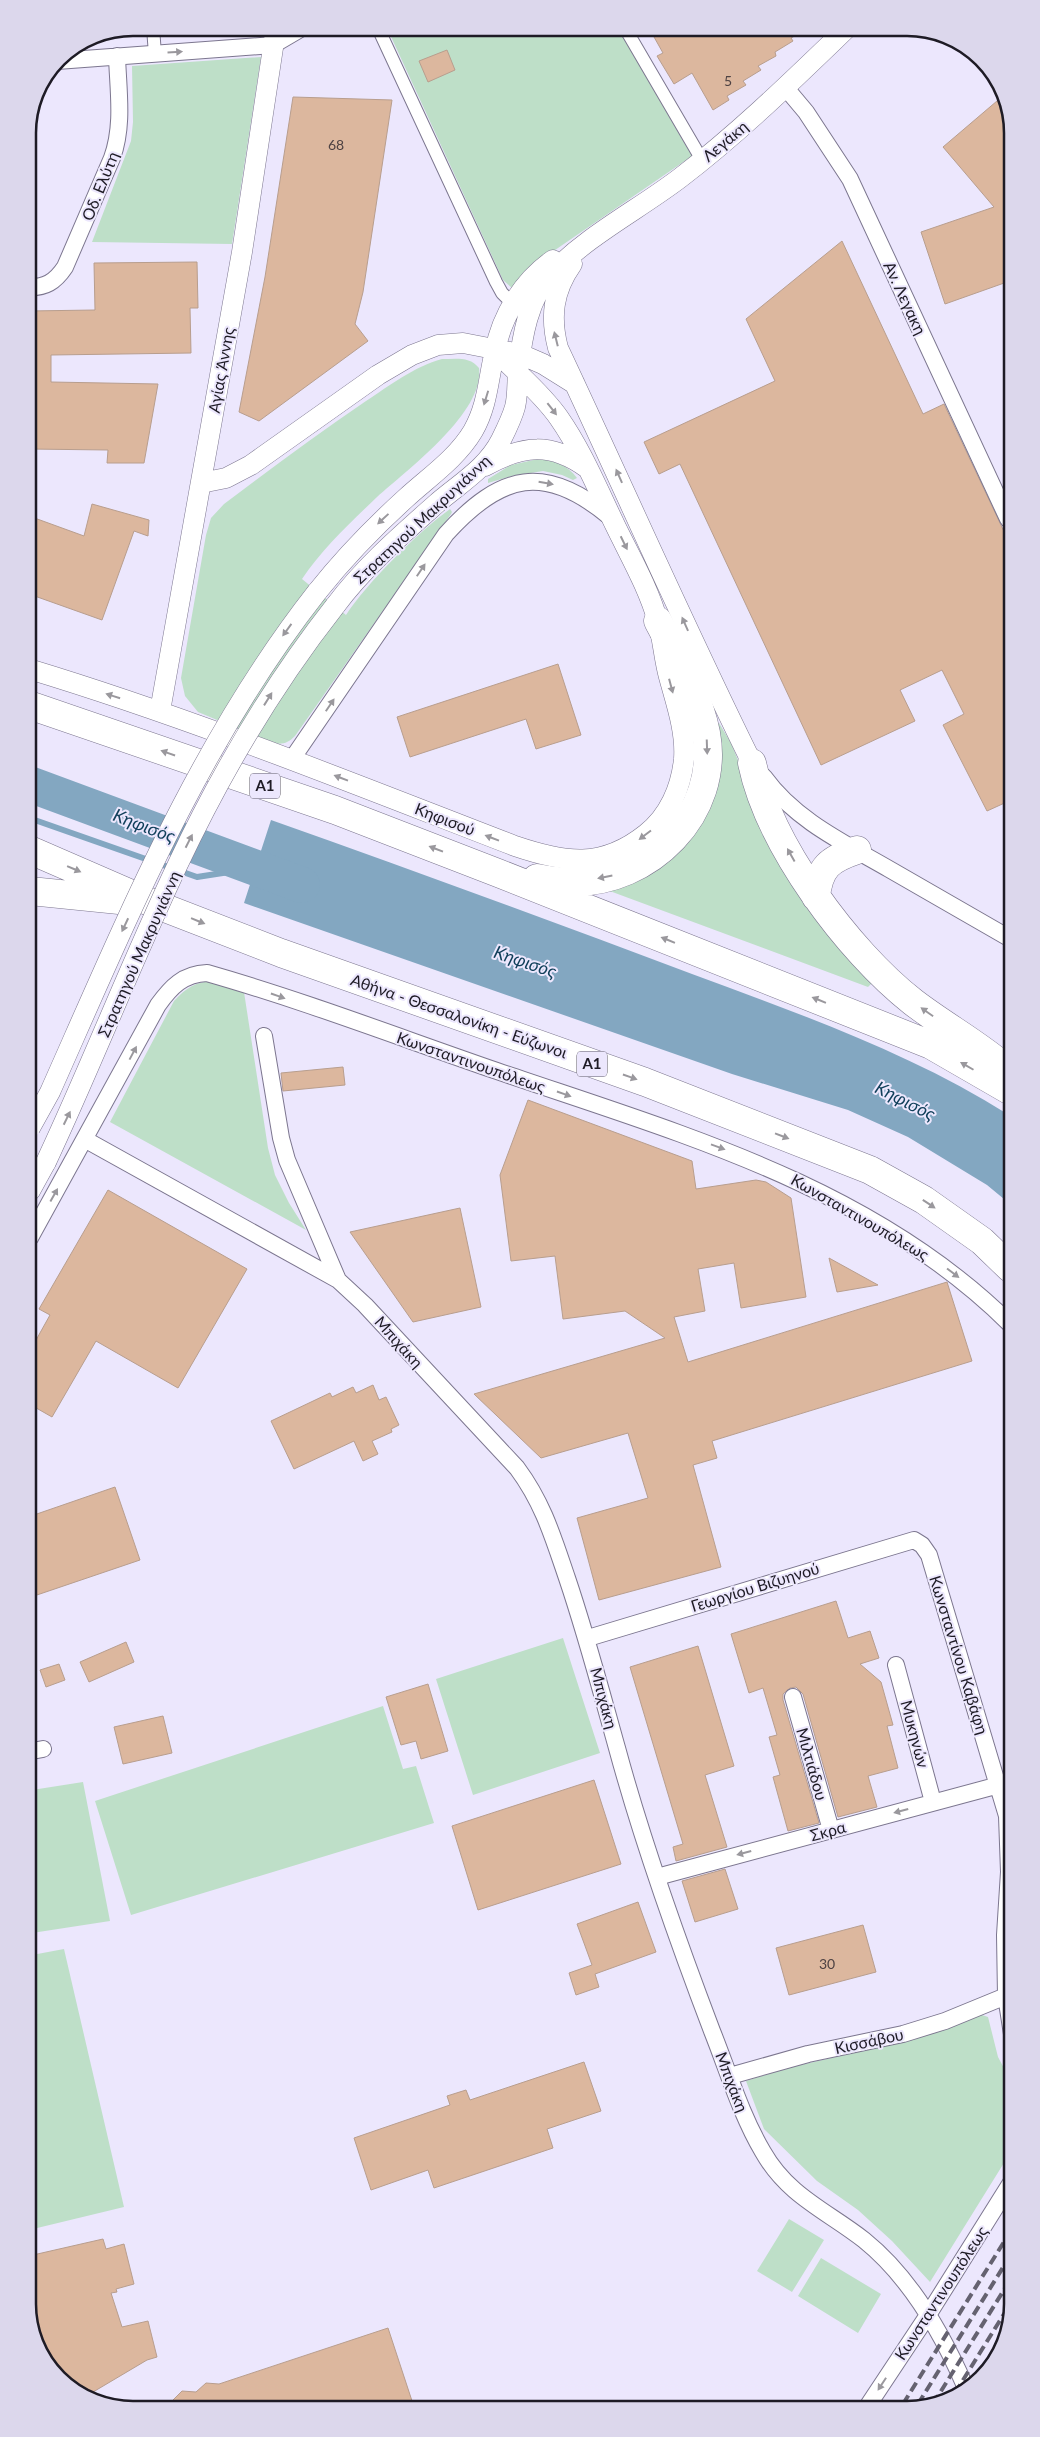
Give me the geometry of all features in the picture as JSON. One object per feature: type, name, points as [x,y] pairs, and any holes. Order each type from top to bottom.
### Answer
[{"type":"highway","points":[[498,873],[571,882],[612,876],[653,857],[667,845],[694,810],[704,782],[708,752],[706,733],[689,683],[658,621]]},
{"type":"highway","name":"Α1","points":[[36,707],[335,810],[498,873],[931,1045],[1004,1087]]},
{"type":"highway","points":[[752,763],[759,789],[775,824],[816,897],[868,961],[896,988],[1004,1067]]},
{"type":"highway","points":[[816,897],[820,875],[825,867],[844,855],[857,850]]},
{"type":"highway","name":"Αθήνα - Θεσσαλονίκη - Εύζωνοι","points":[[36,853],[152,903],[281,954],[645,1082],[870,1170],[931,1206],[982,1241],[1004,1262]]},
{"type":"highway","points":[[36,892],[152,903]]},
{"type":"street","points":[[154,36],[155,54]]},
{"type":"street","points":[[69,60],[155,54],[274,36]]},
{"type":"street","name":"Αγίας Άννης","points":[[160,711],[242,252],[274,36]]},
{"type":"street","points":[[382,36],[496,282],[502,293],[514,304]]},
{"type":"street","points":[[630,36],[702,160]]},
{"type":"street","name":"Λεγάκη","points":[[592,240],[702,160],[785,87],[839,36]]},
{"type":"street","name":"Οδ. Ελύτη","points":[[36,287],[46,286],[65,268],[118,141],[120,125],[117,56]]},
{"type":"street","name":"Αν. Λεγακη","points":[[785,87],[811,120],[850,179],[1004,510]]},
{"type":"street","points":[[592,240],[563,277],[553,311],[552,327],[558,348],[614,464],[693,643],[752,763],[786,804],[857,850],[1004,935]]},
{"type":"street","name":"Στρατηγού Μακρυγιάννη","points":[[36,1117],[50,1092],[158,853],[195,782],[259,670],[317,592],[361,541],[465,442],[481,415],[489,391],[495,350],[514,304],[530,278],[556,258],[592,240]]},
{"type":"street","name":"Στρατηγού Μακρυγιάννη","points":[[36,1180],[74,1103],[149,928],[215,792],[278,682],[353,581],[434,506],[481,468],[500,442],[515,409],[519,364],[528,318],[540,290],[550,275],[592,240]]},
{"type":"street","points":[[201,483],[226,478],[251,466],[378,376],[426,348],[451,343],[463,343],[495,350]]},
{"type":"street","name":"Κηφισού","points":[[36,671],[160,711],[292,759],[515,846],[548,857],[580,861],[612,854],[635,842],[661,820],[678,788],[684,757],[683,737],[658,621],[612,519],[587,468],[559,418],[539,394],[519,364],[495,350]]},
{"type":"street","points":[[519,364],[543,364],[575,384]]},
{"type":"street","points":[[481,468],[525,450],[543,449],[558,451],[587,468]]},
{"type":"street","points":[[292,759],[446,534],[464,514],[481,500],[491,493],[519,483],[543,481],[574,491],[612,519]]},
{"type":"street","name":"Κωνσταντινουπόλεως","points":[[36,1228],[86,1140],[158,1005],[183,979],[195,974],[207,973],[624,1114],[720,1148],[795,1179],[905,1239],[967,1284],[1004,1318]]},
{"type":"street","points":[[264,1036],[285,1152],[338,1280]]},
{"type":"street","name":"Μπιχάκη","points":[[86,1140],[338,1280],[366,1305],[518,1468],[530,1486],[546,1519],[588,1638],[618,1752],[682,1953],[751,2129],[763,2152],[780,2177],[799,2196],[866,2242],[894,2270],[928,2315],[952,2357],[963,2383]]},
{"type":"street","name":"Γεωργίου Βιζυηνού","points":[[588,1638],[914,1540],[922,1545]]},
{"type":"street","name":"Κωνσταντίνου Καβάφη","points":[[922,1545],[930,1555],[1004,1804]]},
{"type":"street","name":"Μυκηνών","points":[[896,1665],[933,1802]]},
{"type":"street","name":"Μιλτιάδου","points":[[793,1697],[831,1830]]},
{"type":"street","name":"Σκρα","points":[[657,1877],[999,1785]]},
{"type":"street","name":"Κισσάβου","points":[[730,2076],[808,2054],[903,2034],[945,2021],[1004,1997]]},
{"type":"street","name":"Κωνσταντινουπόλεως","points":[[871,2401],[928,2315],[1004,2194]]},
{"type":"green space","points":[[391,36],[623,36],[692,156],[542,259],[512,288],[503,280]]},
{"type":"green space","points":[[261,57],[232,244],[92,242],[131,141],[133,122],[132,66]]},
{"type":"green space","points":[[442,359],[467,360],[479,368],[478,385],[470,403],[442,439],[347,526],[318,557],[302,579],[346,615],[380,573],[409,544],[450,509],[451,514],[295,736],[290,740],[282,744],[272,743],[198,712],[185,696],[181,678],[206,535],[211,518],[224,504],[348,413],[412,371]]},
{"type":"green space","points":[[538,459],[560,464],[577,478],[573,480],[562,475],[543,471],[512,476],[488,483],[488,479],[511,465]]},
{"type":"green space","points":[[719,723],[731,743],[742,770],[872,983],[868,987],[607,890],[662,859],[716,725]]},
{"type":"green space","points":[[213,981],[244,992],[268,1148],[275,1175],[289,1203],[306,1230],[110,1122],[174,1001],[191,986]]},
{"type":"green space","points":[[563,1638],[600,1753],[473,1795],[436,1679]]},
{"type":"green space","points":[[383,1706],[403,1769],[416,1766],[434,1823],[131,1915],[95,1801]]},
{"type":"green space","points":[[83,1782],[110,1921],[36,1932],[36,1789]]},
{"type":"green space","points":[[64,1949],[124,2207],[36,2228],[36,1954]]},
{"type":"green space","points":[[979,2014],[988,2017],[998,2057],[1004,2068],[1004,2163],[930,2282],[892,2241],[858,2210],[817,2181],[764,2129],[746,2081],[787,2068],[849,2054]]},
{"type":"green space","points":[[789,2219],[824,2240],[792,2292],[757,2271]]},
{"type":"green space","points":[[821,2258],[881,2294],[858,2333],[798,2296]]},
{"type":"water","points":[[271,820],[773,1004],[854,1036],[933,1072],[1004,1112],[1004,1199],[987,1185],[908,1137],[848,1110],[732,1074],[244,903]]},
{"type":"building","points":[[653,36],[795,36],[791,38],[793,41],[775,52],[776,56],[758,66],[761,70],[743,81],[746,85],[727,96],[729,100],[713,110],[692,73],[674,84],[657,56],[663,53]]},
{"type":"building","points":[[447,50],[455,70],[428,82],[419,61]]},
{"type":"building","points":[[293,97],[392,100],[363,292],[355,324],[368,341],[259,421],[239,412],[265,277]]},
{"type":"building","points":[[998,100],[1004,127],[1004,283],[945,304],[921,232],[994,207],[943,147]]},
{"type":"building","points":[[842,241],[923,414],[944,404],[1004,532],[1004,803],[987,811],[943,725],[964,714],[942,670],[900,690],[915,721],[821,765],[680,464],[659,474],[644,442],[775,381],[746,319]]},
{"type":"building","points":[[197,262],[198,308],[190,308],[191,353],[51,355],[51,382],[158,384],[144,463],[107,463],[108,450],[36,449],[36,311],[95,310],[94,263]]},
{"type":"building","points":[[92,504],[149,520],[148,536],[134,531],[102,620],[36,596],[36,519],[84,536]]},
{"type":"building","points":[[558,664],[581,735],[536,749],[526,719],[410,757],[397,717]]},
{"type":"building","points":[[343,1067],[345,1085],[283,1091],[281,1073]]},
{"type":"building","points":[[528,1100],[692,1161],[696,1189],[756,1180],[766,1182],[791,1198],[806,1297],[741,1308],[734,1263],[698,1269],[705,1311],[674,1317],[688,1362],[947,1282],[972,1361],[712,1441],[717,1458],[693,1465],[721,1567],[599,1600],[577,1518],[648,1498],[628,1433],[541,1458],[474,1394],[665,1338],[625,1311],[563,1319],[555,1256],[511,1261],[500,1175]]},
{"type":"building","points":[[108,1190],[247,1269],[178,1388],[96,1341],[52,1417],[36,1408],[36,1340],[50,1315],[39,1309]]},
{"type":"building","points":[[460,1208],[481,1307],[413,1322],[350,1232]]},
{"type":"building","points":[[829,1258],[878,1285],[837,1292]]},
{"type":"building","points":[[373,1385],[379,1400],[386,1397],[399,1425],[391,1429],[392,1432],[372,1441],[378,1454],[363,1461],[354,1441],[294,1469],[271,1421],[330,1393],[332,1397],[353,1387],[356,1393]]},
{"type":"building","points":[[115,1487],[140,1560],[36,1595],[36,1514]]},
{"type":"building","points":[[836,1601],[848,1638],[870,1631],[879,1658],[860,1664],[881,1682],[893,1725],[887,1726],[898,1768],[868,1776],[877,1807],[838,1817],[803,1694],[796,1687],[790,1688],[783,1694],[783,1700],[819,1823],[788,1831],[773,1777],[780,1775],[769,1737],[777,1735],[763,1688],[749,1693],[731,1634]]},
{"type":"building","points":[[126,1642],[134,1662],[89,1682],[80,1662]]},
{"type":"building","points":[[698,1646],[734,1766],[705,1775],[727,1847],[676,1861],[673,1847],[683,1844],[630,1667]]},
{"type":"building","points":[[59,1664],[65,1680],[46,1687],[40,1670]]},
{"type":"building","points":[[428,1684],[448,1751],[421,1759],[416,1741],[401,1745],[386,1697]]},
{"type":"building","points":[[163,1716],[172,1753],[123,1764],[114,1727]]},
{"type":"building","points":[[594,1780],[621,1864],[478,1910],[452,1826]]},
{"type":"building","points":[[725,1869],[738,1909],[695,1922],[682,1881]]},
{"type":"building","points":[[638,1902],[656,1952],[595,1974],[599,1987],[576,1995],[569,1973],[592,1965],[577,1924]]},
{"type":"building","points":[[863,1925],[876,1972],[789,1995],[776,1948]]},
{"type":"building","points":[[584,2062],[601,2111],[547,2129],[553,2148],[434,2188],[428,2170],[371,2190],[354,2138],[450,2105],[447,2096],[466,2090],[470,2100]]},
{"type":"building","points":[[103,2239],[106,2249],[124,2244],[134,2284],[116,2289],[117,2292],[111,2293],[122,2327],[148,2321],[157,2357],[147,2360],[93,2392],[74,2381],[60,2368],[46,2347],[41,2335],[36,2310],[36,2254]]},
{"type":"building","points":[[388,2328],[412,2401],[172,2401],[182,2391],[196,2392],[206,2383],[219,2384]]},
{"type":"waterway","name":"Κηφισός","points":[[36,787],[302,885]]},
{"type":"waterway","points":[[36,820],[197,877],[255,868]]},
{"type":"railway","points":[[905,2401],[1004,2242]]},
{"type":"railway","points":[[921,2400],[1004,2266]]},
{"type":"railway","points":[[938,2396],[1004,2290]]},
{"type":"railway","points":[[960,2385],[1003,2315]]}]
